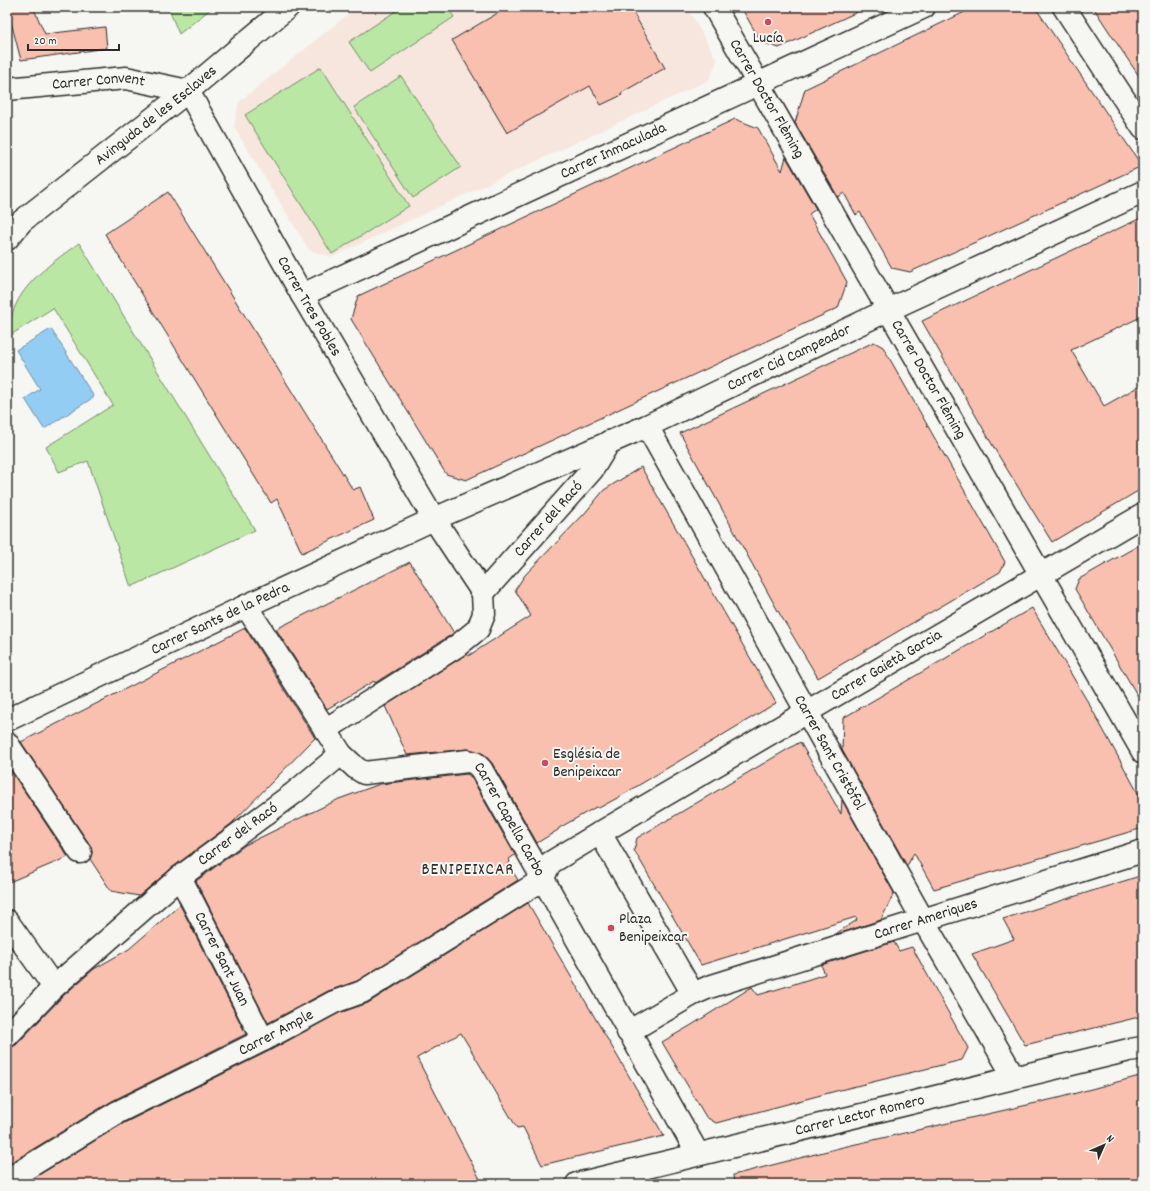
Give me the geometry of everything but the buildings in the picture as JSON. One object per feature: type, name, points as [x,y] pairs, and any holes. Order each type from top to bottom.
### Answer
[{"type":"street","name":"Avinguda de les Esclaves","points":[[7,239],[15,223],[188,91],[288,7]]},
{"type":"street","name":"Carrer Doctor Flèming","points":[[714,7],[1143,752]]},
{"type":"street","name":"Carrer Inmaculada","points":[[302,295],[924,7]]},
{"type":"street","points":[[1064,7],[1143,128]]},
{"type":"street","name":"Carrer Convent","points":[[7,89],[126,78],[188,91]]},
{"type":"street","name":"Carrer Tres Pobles","points":[[188,91],[302,295],[434,519]]},
{"type":"street","name":"Carrer Cid Campeador","points":[[434,519],[648,426],[888,310],[1143,192]]},
{"type":"street","name":"Carrer Sant Cristòfol","points":[[648,426],[923,920],[1014,1077]]},
{"type":"street","name":"Carrer del Racó","points":[[483,593],[592,470],[609,442]]},
{"type":"street","name":"Carrer Gaietà Garcia","points":[[542,880],[550,863],[1143,515]]},
{"type":"street","points":[[325,730],[457,646],[478,629],[484,614],[483,593],[434,519]]},
{"type":"street","name":"Carrer Sants de la Pedra","points":[[7,720],[246,606],[434,519]]},
{"type":"street","name":"Carrer Capella Carbo","points":[[246,606],[341,754],[356,768],[364,773],[468,762],[475,764],[481,769],[542,880],[698,1154]]},
{"type":"street","points":[[7,743],[80,852]]},
{"type":"street","name":"Carrer del Racó","points":[[7,1036],[54,987],[180,877],[294,793],[341,754]]},
{"type":"street","points":[[600,833],[701,990]]},
{"type":"street","name":"Carrer Ameriques","points":[[628,1032],[701,990],[1143,851]]},
{"type":"street","name":"Carrer Sant Juan","points":[[180,877],[263,1040]]},
{"type":"street","name":"Carrer Ample","points":[[7,1180],[118,1112],[263,1040],[334,1002],[362,992],[542,880]]},
{"type":"street","points":[[7,922],[54,987]]},
{"type":"street","name":"Carrer Lector Romero","points":[[576,1184],[1014,1077],[1143,1048]]},
{"type":"shaded area","points":[[357,7],[687,7],[717,60],[709,80],[332,257],[309,250],[234,127],[239,102]]},
{"type":"green space","points":[[168,7],[213,7],[179,34]]},
{"type":"green space","points":[[402,7],[447,7],[454,17],[370,73],[349,42]]},
{"type":"green space","points":[[321,67],[409,206],[332,254],[245,115]]},
{"type":"green space","points":[[401,76],[461,167],[413,198],[354,107]]},
{"type":"green space","points":[[79,243],[255,530],[131,587],[88,461],[59,472],[46,447],[113,405],[53,308],[9,336],[15,306],[22,293],[42,271]]},
{"type":"water","points":[[51,329],[94,397],[44,429],[25,399],[40,389],[16,350]]},
{"type":"place","name":"Lucía","points":[[768,22]]},
{"type":"place","name":"Església de Benipeixcar","points":[[545,763]]},
{"type":"place","name":"Plaza Benipeixcar","points":[[611,928]]},
{"type":"district","name":"BENIPEIXCAR","points":[[468,871]]}]
